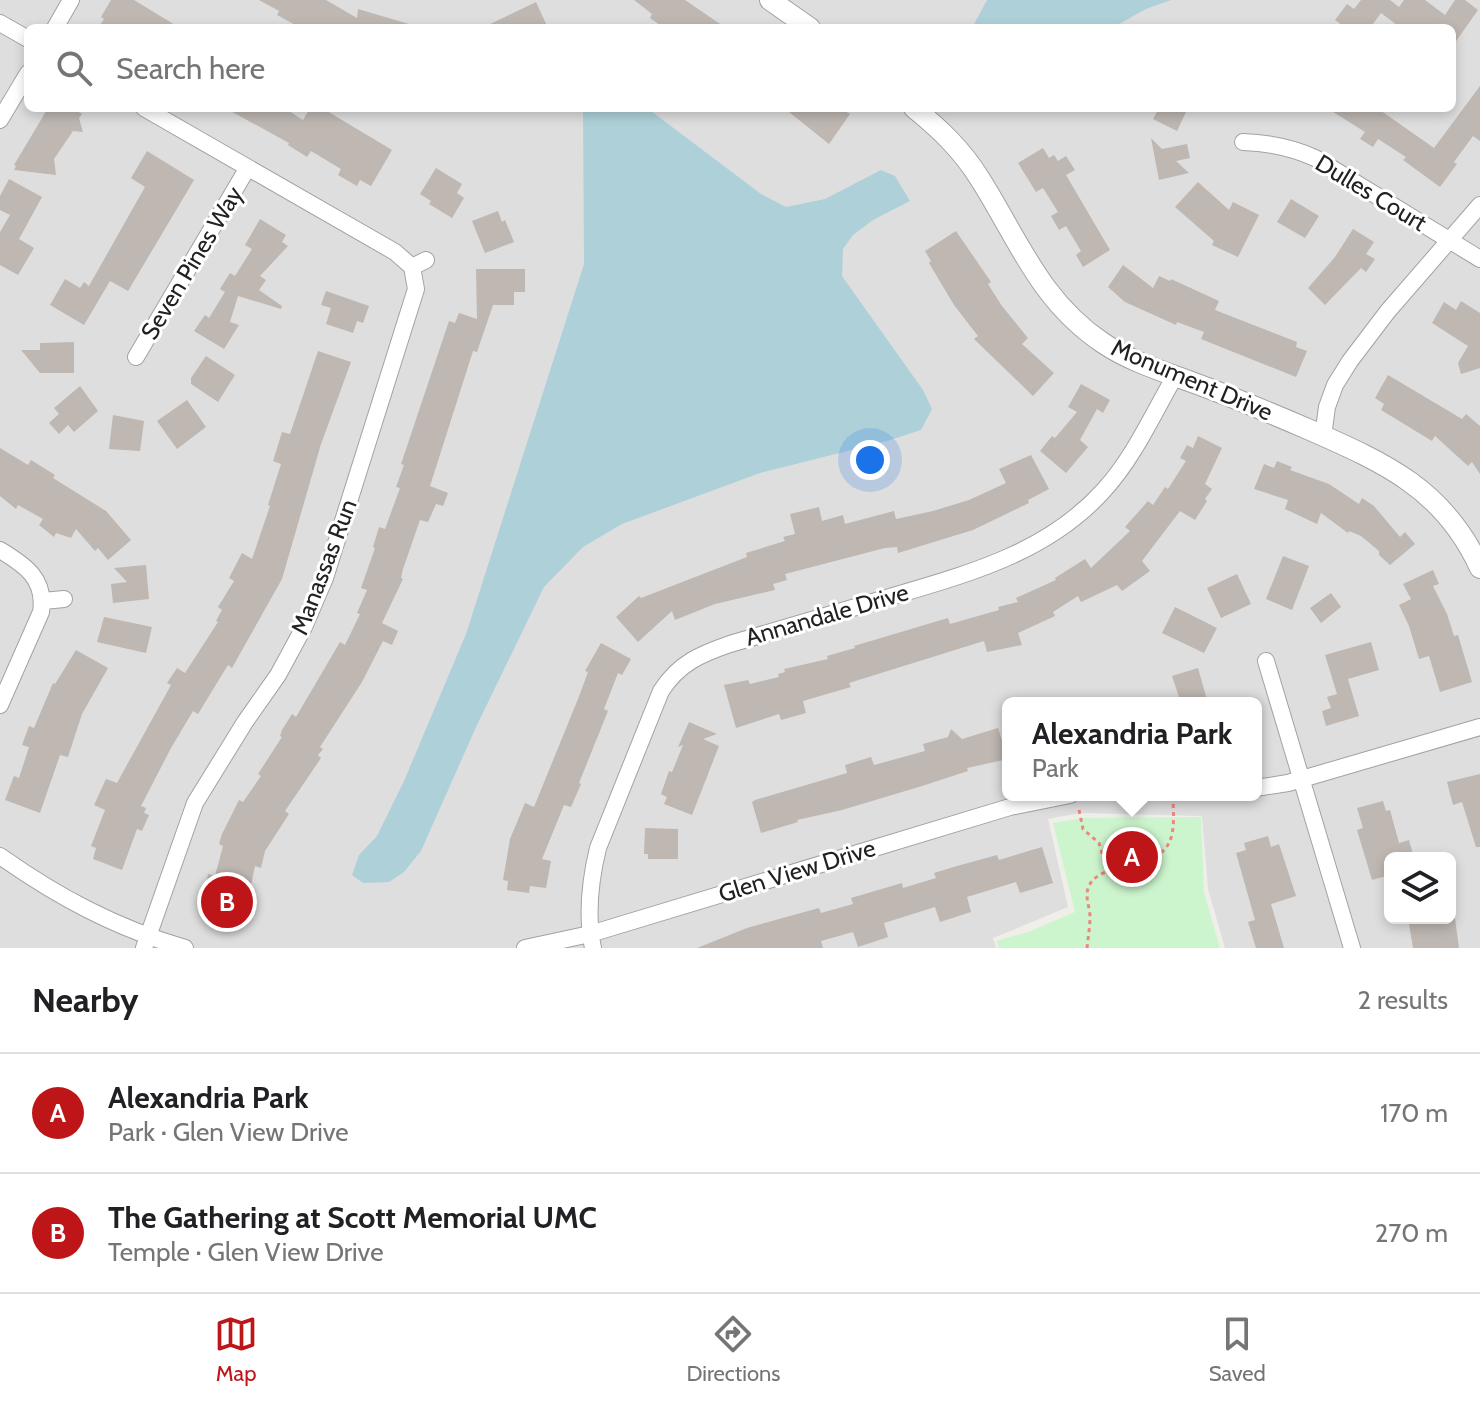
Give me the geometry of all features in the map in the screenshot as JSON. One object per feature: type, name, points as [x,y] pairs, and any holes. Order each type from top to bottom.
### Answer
[{"type":"street","points":[[57,24],[71,0]]},
{"type":"street","points":[[780,3],[805,24]]},
{"type":"street","points":[[0,23],[24,37]]},
{"type":"street","points":[[0,120],[24,80]]},
{"type":"street","name":"Manassas Run","points":[[146,942],[195,803],[278,675],[304,627],[325,578],[405,333],[419,263],[247,169],[151,112]]},
{"type":"street","name":"Monument Drive","points":[[919,112],[950,138],[965,158],[1037,278],[1071,318],[1102,342],[1130,358],[1245,402],[1379,460],[1412,482],[1436,504],[1458,530],[1480,568]]},
{"type":"street","name":"Dulles Court","points":[[1243,142],[1268,143],[1315,158],[1480,259]]},
{"type":"street","name":"Seven Pines Way","points":[[136,357],[247,169]]},
{"type":"street","points":[[1323,436],[1327,407],[1335,385],[1350,361],[1388,311],[1480,205]]},
{"type":"street","name":"Annandale Drive","points":[[592,941],[589,906],[598,848],[661,691],[683,664],[730,644],[975,571],[1024,551],[1058,530],[1106,489],[1126,463],[1175,376]]},
{"type":"street","points":[[0,550],[32,572],[43,601],[0,705]]},
{"type":"street","points":[[43,601],[64,599]]},
{"type":"street","points":[[1266,661],[1352,948]]},
{"type":"street","points":[[1262,787],[1301,779],[1480,727]]},
{"type":"street","name":"Glen View Drive","points":[[525,948],[592,941],[1010,807],[1074,801]]},
{"type":"street","points":[[0,856],[43,886],[146,942],[185,948]]},
{"type":"path","points":[[1074,801],[1083,829],[1099,843],[1108,873]]},
{"type":"path","points":[[1087,948],[1089,885],[1098,876],[1157,856],[1167,847],[1173,824],[1173,801]]},
{"type":"shaded area","points":[[0,0],[1480,0],[1480,948],[1225,948],[1208,889],[1202,816],[1080,813],[1048,819],[1068,907],[993,938],[996,948],[0,948]]},
{"type":"green space","points":[[1201,817],[1204,892],[1220,948],[999,948],[996,941],[1028,932],[1075,912],[1053,823],[1082,818]]},
{"type":"water","points":[[987,0],[1171,0],[1119,24],[974,24]]},
{"type":"water","points":[[583,112],[652,112],[761,194],[786,207],[825,199],[881,170],[895,176],[910,201],[873,220],[853,235],[843,249],[842,276],[923,390],[932,409],[921,430],[760,473],[622,524],[583,547],[544,587],[477,725],[421,851],[404,872],[389,882],[363,883],[352,875],[359,855],[377,836],[404,781],[466,634],[584,264]]},
{"type":"building","points":[[111,0],[134,0],[173,24],[101,24],[104,19],[101,17]]},
{"type":"building","points":[[259,0],[326,0],[357,18],[358,9],[409,24],[294,24],[277,15],[279,11]]},
{"type":"building","points":[[634,0],[685,0],[720,24],[658,24],[650,18],[652,14]]},
{"type":"building","points":[[1361,0],[1390,0],[1399,7],[1404,0],[1425,0],[1445,15],[1455,0],[1465,0],[1478,10],[1456,41],[1456,24],[1396,24],[1381,13],[1373,24],[1340,24],[1335,20],[1347,4],[1354,9]]},
{"type":"building","points":[[536,2],[546,24],[490,24]]},
{"type":"building","points":[[1480,86],[1480,141],[1473,136],[1440,187],[1403,160],[1406,157],[1378,139],[1373,147],[1360,139],[1365,132],[1333,112],[1383,112],[1434,148]]},
{"type":"building","points":[[46,112],[82,114],[79,118],[83,132],[73,131],[54,159],[56,175],[14,170]]},
{"type":"building","points":[[232,112],[290,112],[303,120],[308,112],[329,112],[392,150],[371,186],[360,180],[357,186],[338,175],[341,169],[311,151],[307,157],[289,143]]},
{"type":"building","points":[[789,112],[850,114],[829,144]]},
{"type":"building","points":[[1157,112],[1186,112],[1177,131],[1153,119]]},
{"type":"building","points":[[1151,138],[1162,149],[1187,144],[1190,158],[1176,161],[1189,173],[1159,180]]},
{"type":"building","points":[[1043,148],[1049,158],[1054,155],[1058,161],[1066,156],[1075,170],[1066,175],[1110,250],[1083,267],[1076,255],[1081,251],[1066,226],[1059,230],[1051,216],[1058,212],[1043,188],[1036,192],[1018,163]]},
{"type":"building","points":[[147,151],[194,180],[128,291],[110,281],[84,325],[50,305],[65,279],[80,288],[84,282],[89,286],[145,187],[131,178]]},
{"type":"building","points":[[436,168],[462,184],[457,193],[464,198],[452,218],[429,204],[431,201],[420,194]]},
{"type":"building","points":[[9,179],[42,197],[19,239],[34,248],[18,275],[0,265],[0,232],[10,215],[0,210],[0,196]]},
{"type":"building","points":[[1198,182],[1229,210],[1233,202],[1259,215],[1238,257],[1212,245],[1214,241],[1175,207]]},
{"type":"building","points":[[1291,199],[1319,216],[1305,238],[1277,222]]},
{"type":"building","points":[[498,211],[514,242],[485,253],[472,221]]},
{"type":"building","points":[[260,219],[286,235],[282,242],[288,246],[260,276],[266,280],[259,290],[282,306],[281,309],[238,296],[230,322],[239,325],[224,349],[194,331],[205,315],[209,318],[225,292],[220,289],[230,273],[235,276],[252,249],[245,245]]},
{"type":"building","points":[[1353,229],[1374,242],[1366,254],[1375,259],[1366,272],[1361,268],[1325,305],[1308,288],[1335,257]]},
{"type":"building","points":[[956,231],[991,282],[988,284],[1002,306],[1028,338],[1022,344],[1054,373],[1033,396],[974,339],[978,336],[954,305],[929,263],[931,261],[925,251]]},
{"type":"building","points":[[1123,265],[1153,288],[1159,276],[1171,279],[1219,301],[1215,310],[1297,342],[1296,347],[1307,351],[1296,377],[1201,339],[1204,332],[1177,322],[1176,325],[1125,302],[1108,287]]},
{"type":"building","points":[[476,269],[525,269],[525,292],[514,292],[514,305],[493,305],[477,352],[473,351],[430,486],[448,493],[443,506],[436,504],[428,522],[420,520],[403,569],[403,579],[382,623],[398,631],[392,645],[383,641],[362,682],[320,747],[323,749],[318,755],[321,758],[285,811],[289,814],[265,851],[261,868],[255,866],[247,905],[242,904],[239,914],[210,907],[211,900],[204,899],[208,874],[215,876],[223,846],[219,844],[222,834],[239,800],[243,802],[261,776],[258,774],[282,737],[282,730],[292,714],[296,717],[340,642],[345,645],[360,614],[357,613],[367,590],[361,588],[379,527],[385,529],[400,488],[396,487],[404,465],[401,464],[449,321],[455,323],[459,313],[477,319]]},
{"type":"building","points":[[326,291],[369,306],[363,323],[357,321],[353,333],[326,324],[331,308],[321,305]]},
{"type":"building","points":[[1461,301],[1480,313],[1480,368],[1461,374],[1458,363],[1468,346],[1432,323],[1444,302],[1456,310]]},
{"type":"building","points":[[74,342],[74,373],[40,373],[21,350],[40,350],[40,343]]},
{"type":"building","points":[[318,351],[351,362],[321,444],[282,579],[232,668],[228,665],[198,714],[193,711],[171,748],[141,806],[146,808],[144,813],[149,815],[142,831],[137,829],[122,870],[93,859],[96,848],[91,846],[105,810],[94,805],[106,779],[117,783],[171,685],[167,683],[177,668],[185,673],[218,622],[222,610],[218,607],[234,581],[229,578],[242,553],[252,559],[281,464],[273,461],[282,432],[290,434]]},
{"type":"building","points":[[206,356],[235,375],[218,402],[191,384],[191,378]]},
{"type":"building","points":[[1388,375],[1462,419],[1466,414],[1480,426],[1480,474],[1472,462],[1468,466],[1435,436],[1432,441],[1381,410],[1384,404],[1375,398]]},
{"type":"building","points":[[1081,384],[1110,400],[1103,413],[1097,409],[1080,440],[1088,447],[1066,473],[1040,451],[1077,412],[1068,407]]},
{"type":"building","points":[[80,386],[98,411],[74,432],[68,425],[59,434],[49,423],[59,414],[54,408]]},
{"type":"building","points":[[187,400],[206,427],[177,449],[157,421]]},
{"type":"building","points":[[113,415],[144,421],[140,451],[109,449]]},
{"type":"building","points":[[1198,436],[1222,448],[1205,484],[1212,489],[1205,499],[1207,501],[1195,520],[1180,511],[1142,561],[1150,571],[1122,591],[1117,585],[1081,602],[1078,596],[1053,612],[1055,616],[1018,633],[1022,645],[987,652],[984,641],[849,683],[851,687],[803,701],[806,713],[781,720],[779,714],[736,728],[724,685],[748,680],[750,684],[779,677],[778,674],[785,672],[784,669],[828,659],[827,656],[854,646],[948,618],[950,624],[999,610],[998,607],[1018,602],[1016,598],[1056,580],[1085,559],[1091,568],[1130,531],[1125,527],[1148,501],[1153,505],[1165,487],[1168,489],[1186,461],[1180,458],[1187,445],[1193,448]]},
{"type":"building","points":[[0,448],[28,465],[31,460],[55,475],[53,478],[106,511],[131,540],[108,560],[98,548],[95,551],[76,529],[71,538],[56,533],[54,537],[39,525],[43,519],[18,505],[16,509],[0,496]]},
{"type":"building","points":[[1031,455],[1049,489],[1028,500],[1029,503],[973,530],[898,553],[897,547],[885,548],[785,574],[787,580],[773,584],[775,590],[715,604],[675,620],[672,611],[638,642],[616,617],[639,596],[641,598],[747,557],[746,553],[785,541],[783,537],[795,534],[790,514],[819,507],[822,521],[843,515],[845,524],[894,511],[896,519],[933,511],[969,500],[1006,483],[999,469]]},
{"type":"building","points":[[1277,461],[1292,467],[1290,470],[1329,484],[1359,504],[1362,498],[1374,506],[1400,537],[1405,532],[1415,544],[1390,565],[1361,536],[1348,533],[1321,513],[1317,524],[1285,509],[1288,500],[1254,489],[1264,464],[1274,468]]},
{"type":"building","points":[[1283,556],[1309,566],[1292,610],[1266,599]]},
{"type":"building","points":[[146,565],[149,599],[113,603],[111,584],[127,582],[114,568]]},
{"type":"building","points":[[1433,570],[1439,584],[1433,586],[1454,636],[1458,635],[1472,682],[1440,692],[1429,656],[1419,659],[1399,605],[1411,599],[1403,584]]},
{"type":"building","points":[[1237,574],[1251,604],[1221,618],[1207,588]]},
{"type":"building","points":[[1331,593],[1341,607],[1321,623],[1310,608]]},
{"type":"building","points":[[1175,607],[1217,628],[1204,653],[1162,633]]},
{"type":"building","points":[[104,617],[152,627],[146,653],[97,642]]},
{"type":"building","points":[[1371,642],[1379,670],[1348,679],[1359,716],[1326,726],[1322,711],[1331,708],[1327,697],[1337,694],[1325,655]]},
{"type":"building","points":[[601,643],[631,659],[622,675],[618,673],[604,709],[608,711],[581,784],[571,807],[564,805],[542,859],[551,861],[546,888],[530,886],[529,893],[507,890],[508,881],[503,880],[510,839],[525,803],[534,807],[578,699],[588,672],[585,671]]},
{"type":"building","points":[[76,650],[108,668],[82,714],[68,757],[60,755],[40,813],[5,800],[14,776],[19,778],[29,747],[22,745],[29,726],[34,728],[53,683]]},
{"type":"building","points":[[1198,668],[1206,697],[1179,697],[1172,676]]},
{"type":"building","points":[[689,722],[717,734],[703,739],[719,746],[692,815],[664,804],[667,797],[661,794],[683,745],[678,747]]},
{"type":"building","points":[[998,728],[1002,740],[1002,760],[967,768],[968,771],[922,786],[761,833],[752,802],[755,800],[847,773],[845,765],[871,757],[874,765],[925,751],[923,744],[948,737],[951,729],[962,739]]},
{"type":"building","points":[[1480,774],[1480,847],[1476,847],[1462,802],[1453,805],[1447,782]]},
{"type":"building","points":[[1383,801],[1386,811],[1390,810],[1399,843],[1409,840],[1412,852],[1384,852],[1384,877],[1372,880],[1357,830],[1363,828],[1357,808]]},
{"type":"building","points":[[645,828],[678,829],[678,859],[648,859],[648,854],[644,854]]},
{"type":"building","points":[[1268,836],[1271,847],[1279,844],[1296,896],[1271,904],[1284,948],[1256,948],[1248,922],[1255,920],[1236,853],[1246,850],[1244,843]]},
{"type":"building","points":[[1042,847],[1053,883],[1020,893],[1016,882],[967,897],[971,912],[940,922],[935,907],[884,923],[888,937],[858,947],[853,932],[821,941],[823,948],[697,948],[747,928],[819,908],[821,913],[853,904],[851,898],[902,883],[903,888],[936,878],[934,873],[957,866],[997,855],[999,860]]},
{"type":"building","points":[[1409,924],[1456,924],[1459,948],[1413,948]]},
{"type":"place","name":"Alexandria Park","points":[[1132,857]]},
{"type":"place","name":"The Gathering at Scott Memorial UMC","points":[[227,902]]}]
